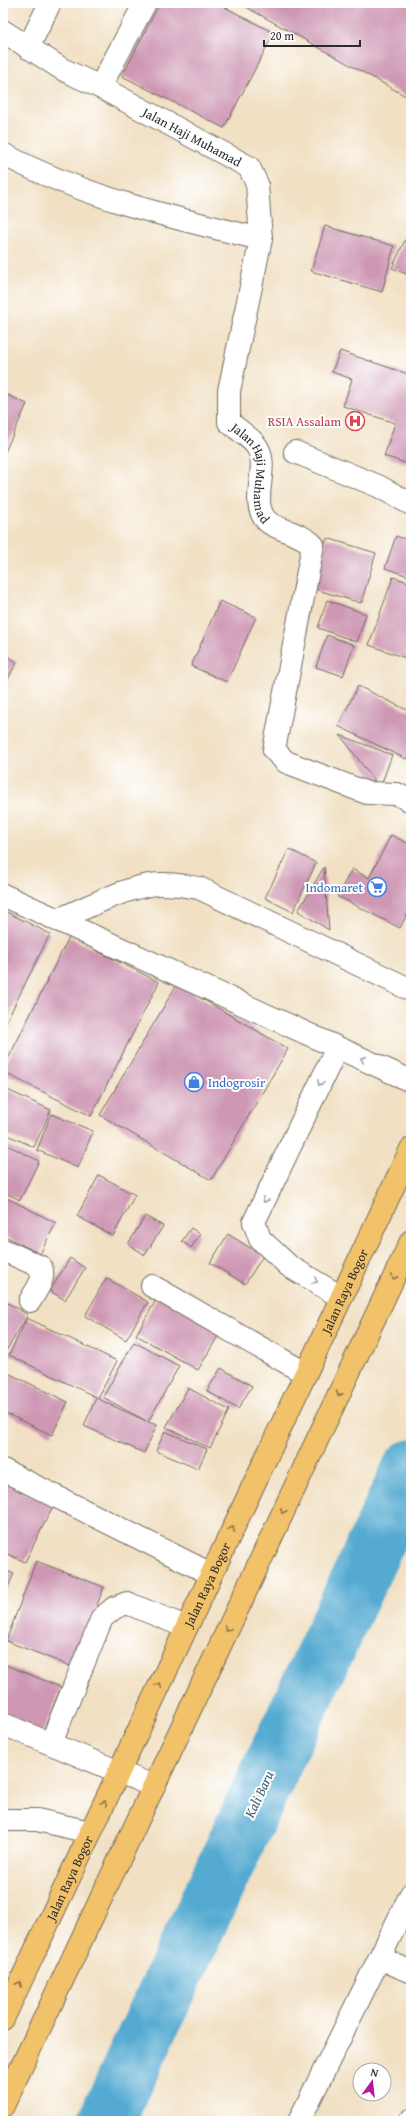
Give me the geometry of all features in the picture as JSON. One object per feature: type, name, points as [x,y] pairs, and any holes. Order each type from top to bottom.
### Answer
[{"type":"highway","name":"Jalan Raya Bogor","points":[[3,2019],[411,1149]]},
{"type":"highway","points":[[3,2106],[411,1241]]},
{"type":"street","points":[[28,48],[50,3]]},
{"type":"street","points":[[100,87],[145,3]]},
{"type":"street","name":"Jalan Haji Muhamad","points":[[3,31],[62,69],[100,87],[249,167],[257,184],[261,239],[229,391],[229,422],[256,444],[261,460],[260,509],[268,522],[305,537],[313,545],[274,750],[286,762],[367,792],[397,794],[411,801]]},
{"type":"street","points":[[3,154],[79,188],[175,219],[261,239]]},
{"type":"street","points":[[296,452],[378,486],[411,504]]},
{"type":"street","points":[[57,920],[131,890],[150,885],[168,884],[200,888],[411,990]]},
{"type":"street","points":[[3,896],[411,1081]]},
{"type":"street","points":[[337,1048],[254,1222],[260,1239],[289,1266],[341,1296]]},
{"type":"street","points":[[3,1250],[41,1267],[43,1273],[41,1282],[30,1301]]},
{"type":"street","points":[[152,1286],[305,1373]]},
{"type":"street","points":[[3,1470],[211,1574]]},
{"type":"street","points":[[51,1743],[102,1618],[114,1608],[127,1603],[186,1627]]},
{"type":"street","points":[[3,1724],[153,1786]]},
{"type":"street","points":[[3,1820],[37,1820],[90,1832]]},
{"type":"street","points":[[299,2121],[411,1894]]},
{"type":"street","points":[[380,1958],[411,1972]]},
{"type":"building","points":[[160,3],[217,3],[274,33],[224,128],[122,76]]},
{"type":"building","points":[[239,3],[411,3],[411,99]]},
{"type":"building","points":[[325,226],[394,246],[382,292],[311,271]]},
{"type":"building","points":[[407,236],[411,238],[411,276],[392,268]]},
{"type":"building","points":[[340,351],[411,375],[411,465],[384,456],[395,423],[343,406],[352,379],[332,372]]},
{"type":"building","points":[[3,393],[27,404],[3,456]]},
{"type":"building","points":[[396,536],[411,541],[411,577],[385,568]]},
{"type":"building","points":[[327,538],[376,553],[361,603],[311,588]]},
{"type":"building","points":[[393,577],[411,583],[411,660],[369,645]]},
{"type":"building","points":[[327,600],[366,614],[357,642],[318,628]]},
{"type":"building","points":[[220,601],[256,617],[227,682],[191,666]]},
{"type":"building","points":[[327,635],[354,645],[343,676],[316,667]]},
{"type":"building","points":[[3,654],[17,662],[3,688]]},
{"type":"building","points":[[358,686],[411,712],[411,750],[406,759],[338,726]]},
{"type":"building","points":[[340,735],[392,755],[380,788]]},
{"type":"building","name":"Indomaret","points":[[391,835],[411,845],[411,907],[400,928],[337,896],[352,869],[369,878]]},
{"type":"building","points":[[289,849],[316,863],[293,912],[265,898]]},
{"type":"building","points":[[324,867],[329,930],[298,911]]},
{"type":"building","points":[[3,910],[50,934],[3,1028]]},
{"type":"building","points":[[69,937],[159,982],[91,1116],[3,1072],[3,1069]]},
{"type":"building","name":"Indogrosir","points":[[177,984],[288,1049],[211,1180],[100,1115]]},
{"type":"building","points":[[3,1088],[51,1110],[34,1147],[3,1133]]},
{"type":"building","points":[[51,1114],[93,1131],[78,1168],[37,1150]]},
{"type":"building","points":[[3,1143],[39,1161],[20,1200],[3,1192]]},
{"type":"building","points":[[99,1175],[135,1195],[113,1236],[77,1216]]},
{"type":"building","points":[[3,1196],[56,1223],[40,1254],[3,1235]]},
{"type":"building","points":[[145,1216],[163,1226],[145,1255],[128,1244]]},
{"type":"building","points":[[191,1228],[200,1234],[191,1248],[182,1241]]},
{"type":"building","points":[[228,1234],[263,1256],[245,1284],[210,1263]]},
{"type":"building","points":[[70,1258],[85,1268],[65,1300],[50,1291]]},
{"type":"building","points":[[106,1278],[148,1302],[126,1340],[85,1316]]},
{"type":"building","points":[[159,1295],[221,1331],[198,1370],[136,1335]]},
{"type":"building","points":[[3,1300],[28,1315],[3,1356]]},
{"type":"building","points":[[27,1318],[117,1361],[98,1398],[9,1355]]},
{"type":"building","points":[[134,1342],[179,1366],[148,1422],[157,1425],[144,1453],[84,1426],[96,1398],[146,1421],[103,1397]]},
{"type":"building","points":[[221,1368],[252,1386],[238,1409],[207,1391]]},
{"type":"building","points":[[6,1372],[68,1402],[52,1435],[3,1412],[3,1379]]},
{"type":"building","points":[[188,1388],[229,1410],[210,1448],[166,1427]]},
{"type":"building","points":[[165,1431],[207,1449],[198,1469],[156,1451]]},
{"type":"building","points":[[3,1482],[53,1506],[25,1562],[3,1552]]},
{"type":"building","points":[[36,1561],[104,1587],[73,1667],[6,1641]]},
{"type":"building","points":[[3,1569],[14,1574],[3,1597]]},
{"type":"building","points":[[3,1664],[61,1687],[42,1734],[3,1719]]},
{"type":"waterway","name":"Kali Baru","points":[[106,2121],[411,1468]]},
{"type":"place","name":"RSIA Assalam","points":[[355,421]]},
{"type":"place","name":"Indomaret","points":[[377,887]]},
{"type":"place","name":"Indogrosir","points":[[194,1082]]}]
